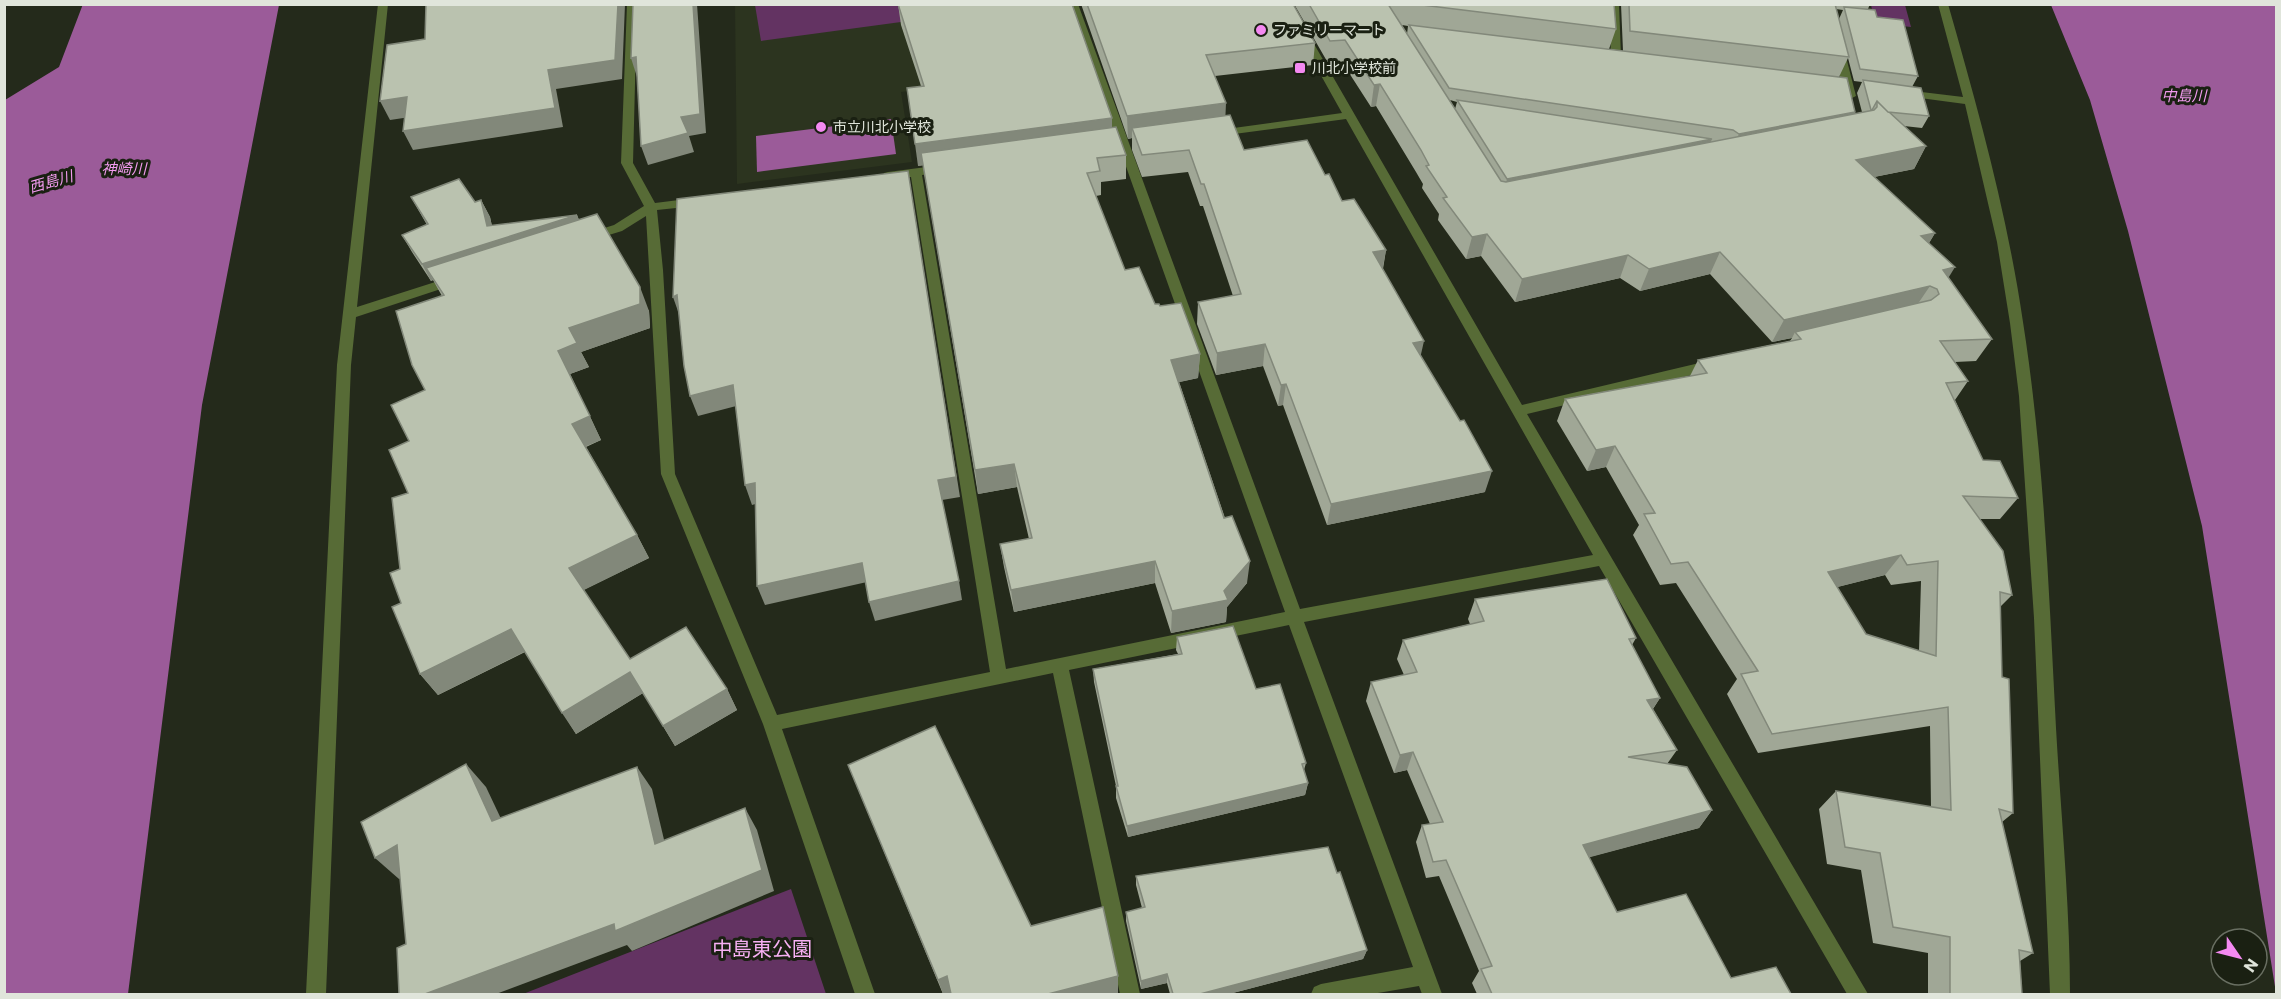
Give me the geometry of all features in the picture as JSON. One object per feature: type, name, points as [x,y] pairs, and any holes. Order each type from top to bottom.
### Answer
[{"type":"street","points":[[316,994],[344,365],[383,4]]},
{"type":"street","points":[[632,4],[627,163],[651,207],[657,270],[668,474],[772,724],[866,994]]},
{"type":"street","points":[[1073,4],[1122,146],[1432,994]]},
{"type":"street","points":[[1286,4],[1603,559],[1858,994]]},
{"type":"street","points":[[1614,4],[1616,56]]},
{"type":"street","points":[[1943,4],[1971,101],[1996,207],[2017,323],[2035,501],[2051,780],[2060,994]]},
{"type":"street","points":[[1835,35],[1852,106]]},
{"type":"street","points":[[1890,91],[1971,101]]},
{"type":"street","points":[[1202,135],[1349,115]]},
{"type":"street","points":[[870,179],[951,168]]},
{"type":"street","points":[[916,173],[999,678]]},
{"type":"street","points":[[573,242],[618,228],[651,207],[709,200]]},
{"type":"street","points":[[350,314],[461,278]]},
{"type":"street","points":[[1518,411],[1723,362]]},
{"type":"street","points":[[772,724],[1294,617],[1603,559]]},
{"type":"street","points":[[1060,665],[1130,994]]},
{"type":"street","points":[[1321,994],[1425,975]]},
{"type":"shaded area","name":"市立川北小学校","points":[[735,5],[1059,5],[1081,70],[901,92],[912,162],[737,184]]},
{"type":"green space","points":[[755,5],[899,5],[901,22],[761,41]]},
{"type":"green space","points":[[1871,5],[1905,5],[1911,27],[1875,23]]},
{"type":"green space","name":"中島東公園","points":[[791,889],[826,994],[523,994]]},
{"type":"water","name":"神崎川","points":[[83,4],[279,5],[202,405],[128,994],[5,994],[5,100],[59,67]]},
{"type":"water","name":"中島川","points":[[2051,5],[2276,5],[2276,993],[2269,949],[2269,927],[2266,927],[2202,526],[2128,231],[2090,100]]},
{"type":"water","points":[[891,119],[896,154],[757,172],[756,136]]},
{"type":"building","points":[[426,4],[618,4],[615,60],[548,70],[555,108],[403,131],[407,97],[380,101],[387,45],[425,39]]},
{"type":"building","points":[[633,4],[693,4],[700,114],[681,117],[688,133],[641,146],[636,57],[631,58]]},
{"type":"building","points":[[898,4],[1072,4],[1112,118],[915,144],[907,88],[924,86]]},
{"type":"building","points":[[1087,4],[1293,4],[1315,43],[1206,55],[1226,103],[1127,116]]},
{"type":"building","points":[[1309,4],[1388,4],[1501,181],[1506,182],[1874,110],[1877,107],[1877,101],[1926,146],[1856,160],[1935,233],[1921,236],[1955,267],[1943,270],[1992,339],[1940,341],[1968,381],[1946,383],[1983,460],[2000,461],[2018,498],[1963,496],[2003,551],[2012,595],[2000,592],[2002,677],[2009,679],[2013,813],[1999,809],[2033,953],[2019,950],[2022,994],[1950,994],[1950,937],[1893,927],[1880,853],[1845,847],[1836,791],[1951,810],[1948,707],[1772,734],[1741,674],[1758,671],[1688,562],[1671,564],[1644,514],[1655,513],[1615,446],[1596,450],[1565,399],[1707,373],[1698,360],[1801,339],[1795,332],[1931,300],[1939,294],[1937,289],[1930,286],[1784,320],[1720,252],[1649,269],[1628,255],[1522,279],[1487,234],[1472,237],[1443,198],[1447,197],[1426,166],[1429,165],[1421,150],[1380,84],[1374,85],[1345,40],[1330,41]],"holes":[[[1901,555],[1907,565],[1938,561],[1936,656],[1866,634],[1828,572]]]},
{"type":"building","points":[[1414,4],[1614,4],[1616,29]]},
{"type":"building","points":[[1629,4],[1835,4],[1849,57],[1630,31]]},
{"type":"building","points":[[1844,7],[1875,10],[1877,17],[1903,20],[1918,76],[1860,69]]},
{"type":"building","points":[[1409,25],[1847,78],[1855,112],[1739,134],[1733,130],[1449,88]]},
{"type":"building","points":[[1863,80],[1921,88],[1929,116],[1888,112],[1877,101],[1871,110]]},
{"type":"building","points":[[1457,100],[1712,139],[1507,179]]},
{"type":"building","points":[[1230,115],[1244,150],[1307,140],[1325,175],[1329,174],[1342,201],[1354,199],[1386,250],[1373,252],[1424,341],[1413,343],[1460,421],[1464,420],[1492,471],[1331,504],[1286,384],[1281,385],[1265,344],[1217,353],[1198,302],[1241,294],[1204,184],[1201,184],[1189,150],[1142,155],[1132,128]]},
{"type":"building","points":[[1116,127],[1126,155],[1097,158],[1100,171],[1087,173],[1125,270],[1139,267],[1155,304],[1160,306],[1181,303],[1200,354],[1171,360],[1224,518],[1232,516],[1250,561],[1224,591],[1228,600],[1172,611],[1155,561],[1011,590],[1000,544],[1032,538],[1014,464],[975,470],[921,153]]},
{"type":"building","points":[[908,171],[956,477],[938,480],[959,581],[869,602],[862,563],[757,586],[755,483],[745,485],[733,385],[690,396],[684,366],[677,295],[673,297],[677,199]]},
{"type":"building","points":[[459,179],[475,202],[481,200],[487,226],[577,215],[422,264],[402,235],[428,224],[411,197]]},
{"type":"building","points":[[597,214],[640,287],[640,304],[569,328],[577,343],[558,351],[590,416],[572,424],[637,535],[569,568],[630,659],[686,627],[727,689],[663,726],[630,672],[562,713],[511,629],[420,674],[392,607],[401,603],[390,573],[400,569],[392,498],[408,493],[389,450],[409,441],[391,405],[425,390],[412,365],[396,311],[444,295],[426,268]]},
{"type":"building","points":[[1607,579],[1636,638],[1629,639],[1660,698],[1647,700],[1677,750],[1628,757],[1687,767],[1712,810],[1583,845],[1617,912],[1686,894],[1731,978],[1776,967],[1791,994],[1492,994],[1481,969],[1492,966],[1446,860],[1433,862],[1422,825],[1443,822],[1413,752],[1400,755],[1371,682],[1417,672],[1403,640],[1484,621],[1475,599]]},
{"type":"building","points":[[1233,626],[1256,689],[1280,684],[1306,763],[1302,764],[1308,783],[1127,826],[1116,786],[1118,786],[1093,669],[1182,654],[1177,637]]},
{"type":"building","points":[[935,726],[1031,926],[1103,907],[1118,976],[1048,994],[951,994],[947,976],[938,980],[848,765]]},
{"type":"building","points":[[466,764],[492,821],[637,767],[655,844],[745,808],[762,870],[615,931],[614,924],[425,994],[399,994],[397,948],[406,944],[397,845],[375,858],[361,822]]},
{"type":"building","points":[[1328,847],[1337,873],[1340,872],[1367,950],[1200,994],[1173,994],[1167,974],[1141,981],[1126,912],[1145,907],[1136,876]]},
{"type":"place","name":"ファミリーマート","points":[[1261,30]]},
{"type":"place","name":"川北小学校前","points":[[1300,68]]},
{"type":"place","name":"市立川北小学校","points":[[821,127]]},
{"type":"water label","name":"西島川","points":[[51,182]]}]
